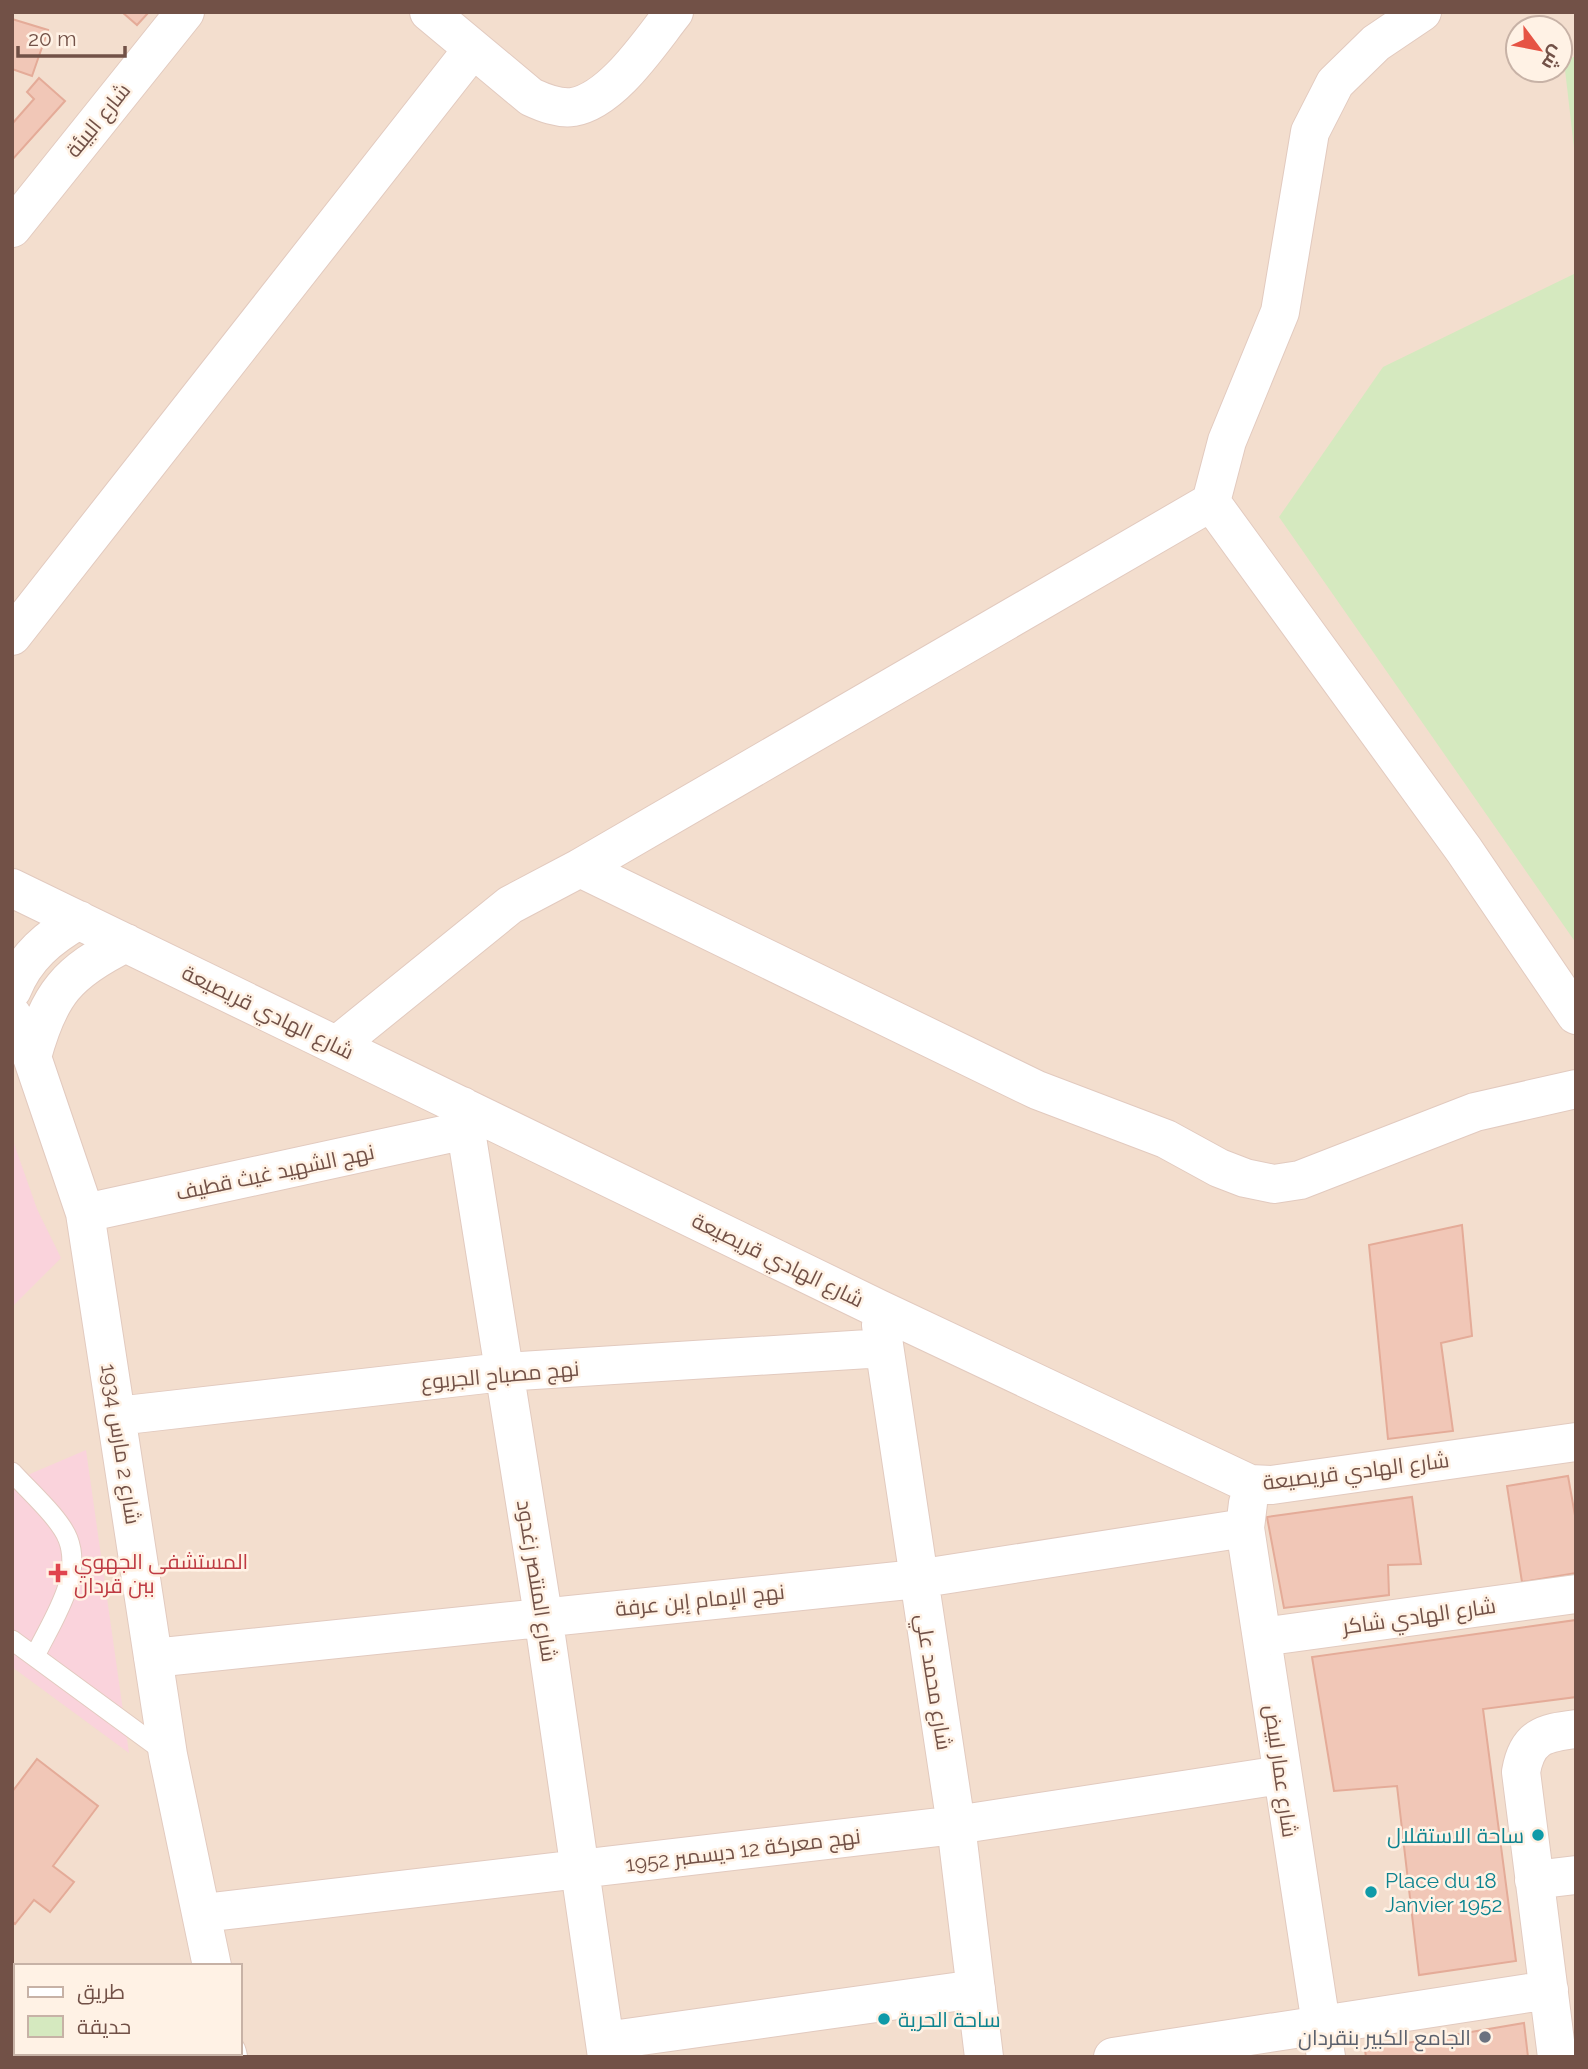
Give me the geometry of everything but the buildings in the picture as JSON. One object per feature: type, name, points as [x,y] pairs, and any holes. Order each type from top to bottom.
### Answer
[{"type":"street","name":"شارع البيئة","points":[[12,228],[185,12]]},
{"type":"street","points":[[429,12],[531,97],[550,105],[573,107],[598,97],[624,73],[674,12]]},
{"type":"street","points":[[338,1045],[510,905],[580,868],[1211,502],[1227,441],[1280,312],[1310,132],[1335,83],[1376,43],[1422,12]]},
{"type":"street","points":[[12,636],[472,50]]},
{"type":"street","points":[[1211,502],[1464,850],[1576,1015]]},
{"type":"street","points":[[580,868],[1037,1090],[1166,1139],[1219,1168],[1274,1184],[1300,1180],[1475,1112],[1576,1089]]},
{"type":"street","name":"شارع الهادي قريصيعة","points":[[12,888],[338,1045],[464,1118],[1250,1484],[1272,1485],[1576,1442]]},
{"type":"street","points":[[12,990],[33,953],[54,934],[79,920]]},
{"type":"street","points":[[32,1057],[42,1019],[62,986],[91,960],[126,943]]},
{"type":"street","name":"شارع 2 مارس 1934","points":[[12,1015],[32,1057],[85,1213],[168,1755],[212,1964]]},
{"type":"street","name":"نهج الشهيد غيث قطيف","points":[[85,1213],[464,1118]]},
{"type":"street","name":"شارع المنتصر زغدود","points":[[464,1118],[543,1615],[606,2049]]},
{"type":"street","name":"شارع محمد علي","points":[[878,1309],[956,1825],[984,2057]]},
{"type":"street","name":"نهج مصباح الجربوع","points":[[117,1416],[503,1372],[884,1349]]},
{"type":"street","name":"شارع عمار لبيض","points":[[1250,1484],[1245,1528],[1323,2041]]},
{"type":"street","name":"نهج الإمام إبن عرفة","points":[[152,1658],[543,1615],[917,1579],[1245,1528]]},
{"type":"street","name":"شارع الهادي شاكر","points":[[1262,1637],[1576,1594]]},
{"type":"street","points":[[1557,2057],[1521,1772],[1524,1754],[1535,1739],[1552,1732],[1576,1729]]},
{"type":"street","name":"نهج معركة 12 ديسمبر 1952","points":[[203,1913],[956,1825],[1281,1776]]},
{"type":"street","points":[[1534,1880],[1576,1875]]},
{"type":"street","points":[[606,2049],[976,1989]]},
{"type":"street","points":[[1113,2057],[1323,2041],[1549,1990]]},
{"type":"lane","points":[[12,1472],[68,1539],[72,1561],[69,1585],[35,1656]]},
{"type":"lane","points":[[12,1640],[168,1755]]},
{"type":"shaded area","points":[[12,12],[1576,12],[1576,2057],[12,2057]]},
{"type":"shaded area","points":[[12,1138],[37,1209],[61,1258],[12,1307]]},
{"type":"shaded area","name":"المستشفى الجهوي ببن قردان","points":[[86,1450],[129,1753],[12,1667],[12,1477],[16,1480]]},
{"type":"green space","points":[[1576,56],[1576,165],[1567,84],[1574,84]]},
{"type":"green space","points":[[1576,273],[1576,943],[1279,517],[1383,367]]},
{"type":"place","name":"المستشفى الجهوي ببن قردان","points":[[58,1573]]},
{"type":"place","name":"ساحة الاستقلال","points":[[1538,1835]]},
{"type":"place","name":"Place du 18 Janvier 1952","points":[[1371,1892]]},
{"type":"place","name":"ساحة الحرية","points":[[884,2019]]},
{"type":"place","name":"الجامع الكبير بنقردان","points":[[1485,2037]]}]
